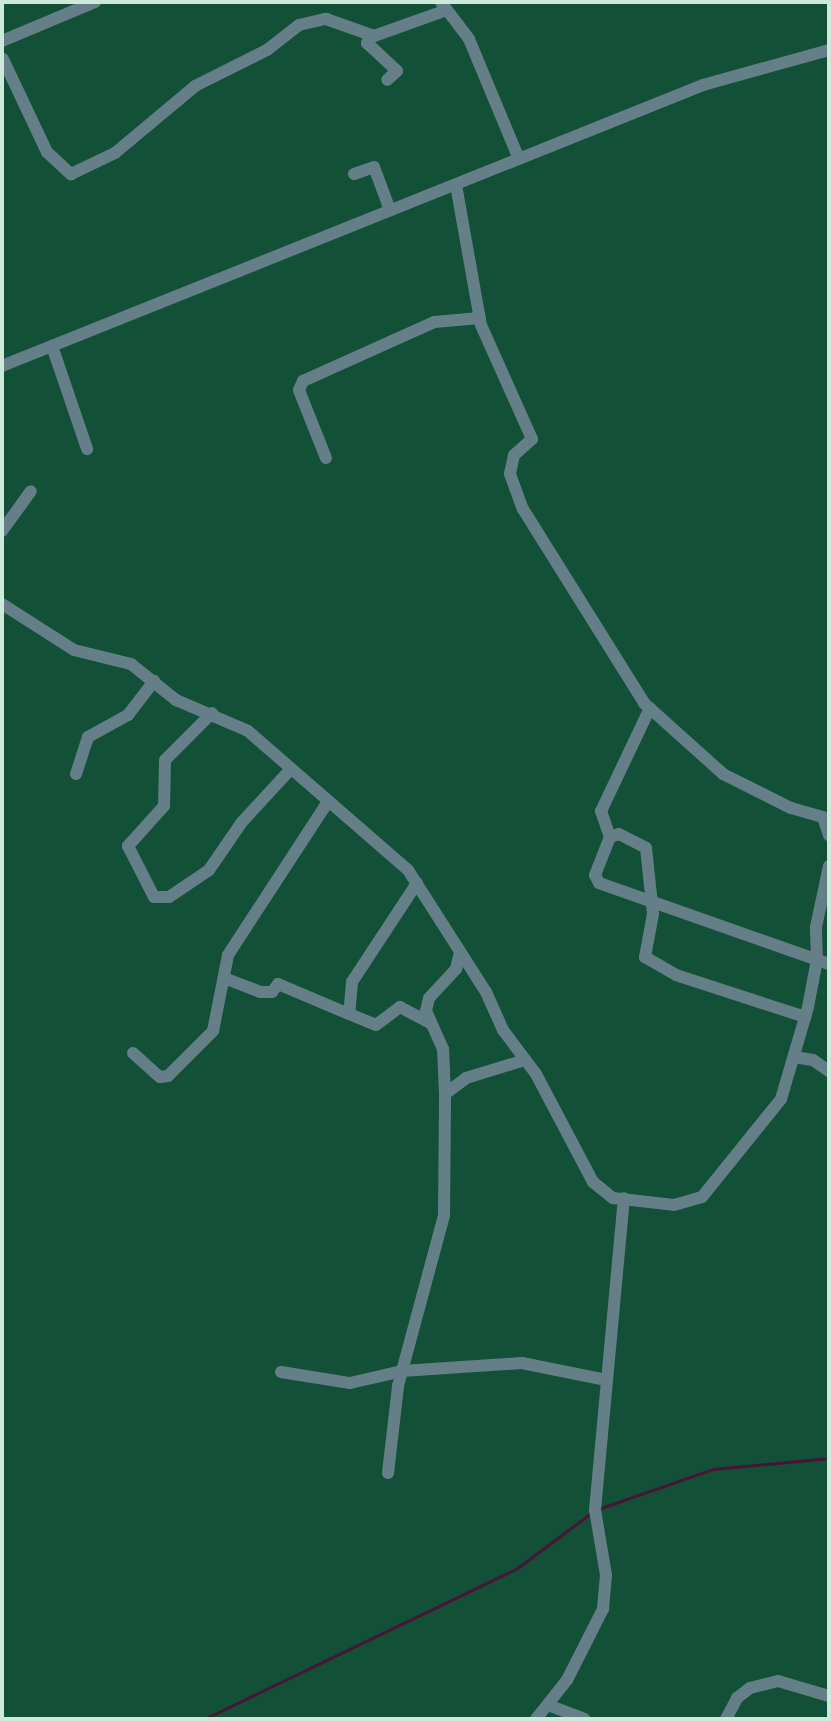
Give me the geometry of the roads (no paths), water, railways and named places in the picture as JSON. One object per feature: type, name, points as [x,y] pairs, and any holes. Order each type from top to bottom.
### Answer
[{"type":"street","points":[[2,41],[95,2]]},
{"type":"street","points":[[3,59],[47,152],[71,174],[115,153],[195,86],[267,50],[299,25],[326,19],[370,36],[443,7],[469,39],[518,157]]},
{"type":"street","points":[[370,36],[367,43],[397,71],[387,80]]},
{"type":"street","points":[[2,366],[703,85],[829,50]]},
{"type":"street","points":[[354,174],[374,167],[390,210]]},
{"type":"street","points":[[456,185],[480,318],[497,367],[532,439],[514,455],[510,474],[523,509],[650,708],[723,774],[791,808],[823,817],[829,835]]},
{"type":"street","points":[[326,458],[299,390],[303,381],[434,322],[480,318]]},
{"type":"street","points":[[52,346],[87,449]]},
{"type":"street","points":[[2,531],[31,491]]},
{"type":"street","points":[[2,604],[74,650],[131,664],[176,700],[248,731],[417,883],[601,1192],[674,1205],[702,1197],[781,1099],[823,962],[816,927],[829,866]]},
{"type":"street","points":[[76,774],[88,737],[128,715],[154,681]]},
{"type":"street","points":[[650,708],[601,811],[610,837],[595,875],[599,883],[823,962]]},
{"type":"street","points":[[212,713],[165,760],[164,806],[128,846],[154,897],[169,897],[209,870],[242,822],[289,771]]},
{"type":"street","points":[[133,1053],[160,1077],[175,1072],[213,1031],[228,955],[327,803]]},
{"type":"street","points":[[610,837],[619,834],[646,848],[651,899],[645,957],[676,975],[805,1017]]},
{"type":"street","points":[[349,1014],[352,982],[417,883]]},
{"type":"street","points":[[430,1023],[429,998],[456,969],[460,952]]},
{"type":"street","points":[[224,978],[260,992],[272,992],[278,984],[376,1025],[400,1007],[430,1023],[438,1031],[443,1049],[445,1094],[444,1215],[402,1371],[388,1473]]},
{"type":"street","points":[[794,1057],[813,1060],[829,1071]]},
{"type":"street","points":[[445,1094],[466,1078],[525,1060]]},
{"type":"street","points":[[536,1719],[548,1705],[603,1609],[606,1575],[595,1510],[624,1198]]},
{"type":"street","points":[[281,1372],[350,1383],[402,1371],[522,1363],[606,1380]]},
{"type":"street","points":[[726,1719],[750,1688],[778,1681],[829,1696]]},
{"type":"street","points":[[548,1705],[584,1719]]},
{"type":"waterway","points":[[598,1509],[713,1469],[829,1458]]},
{"type":"waterway","points":[[204,1719],[516,1569],[591,1513]]}]
